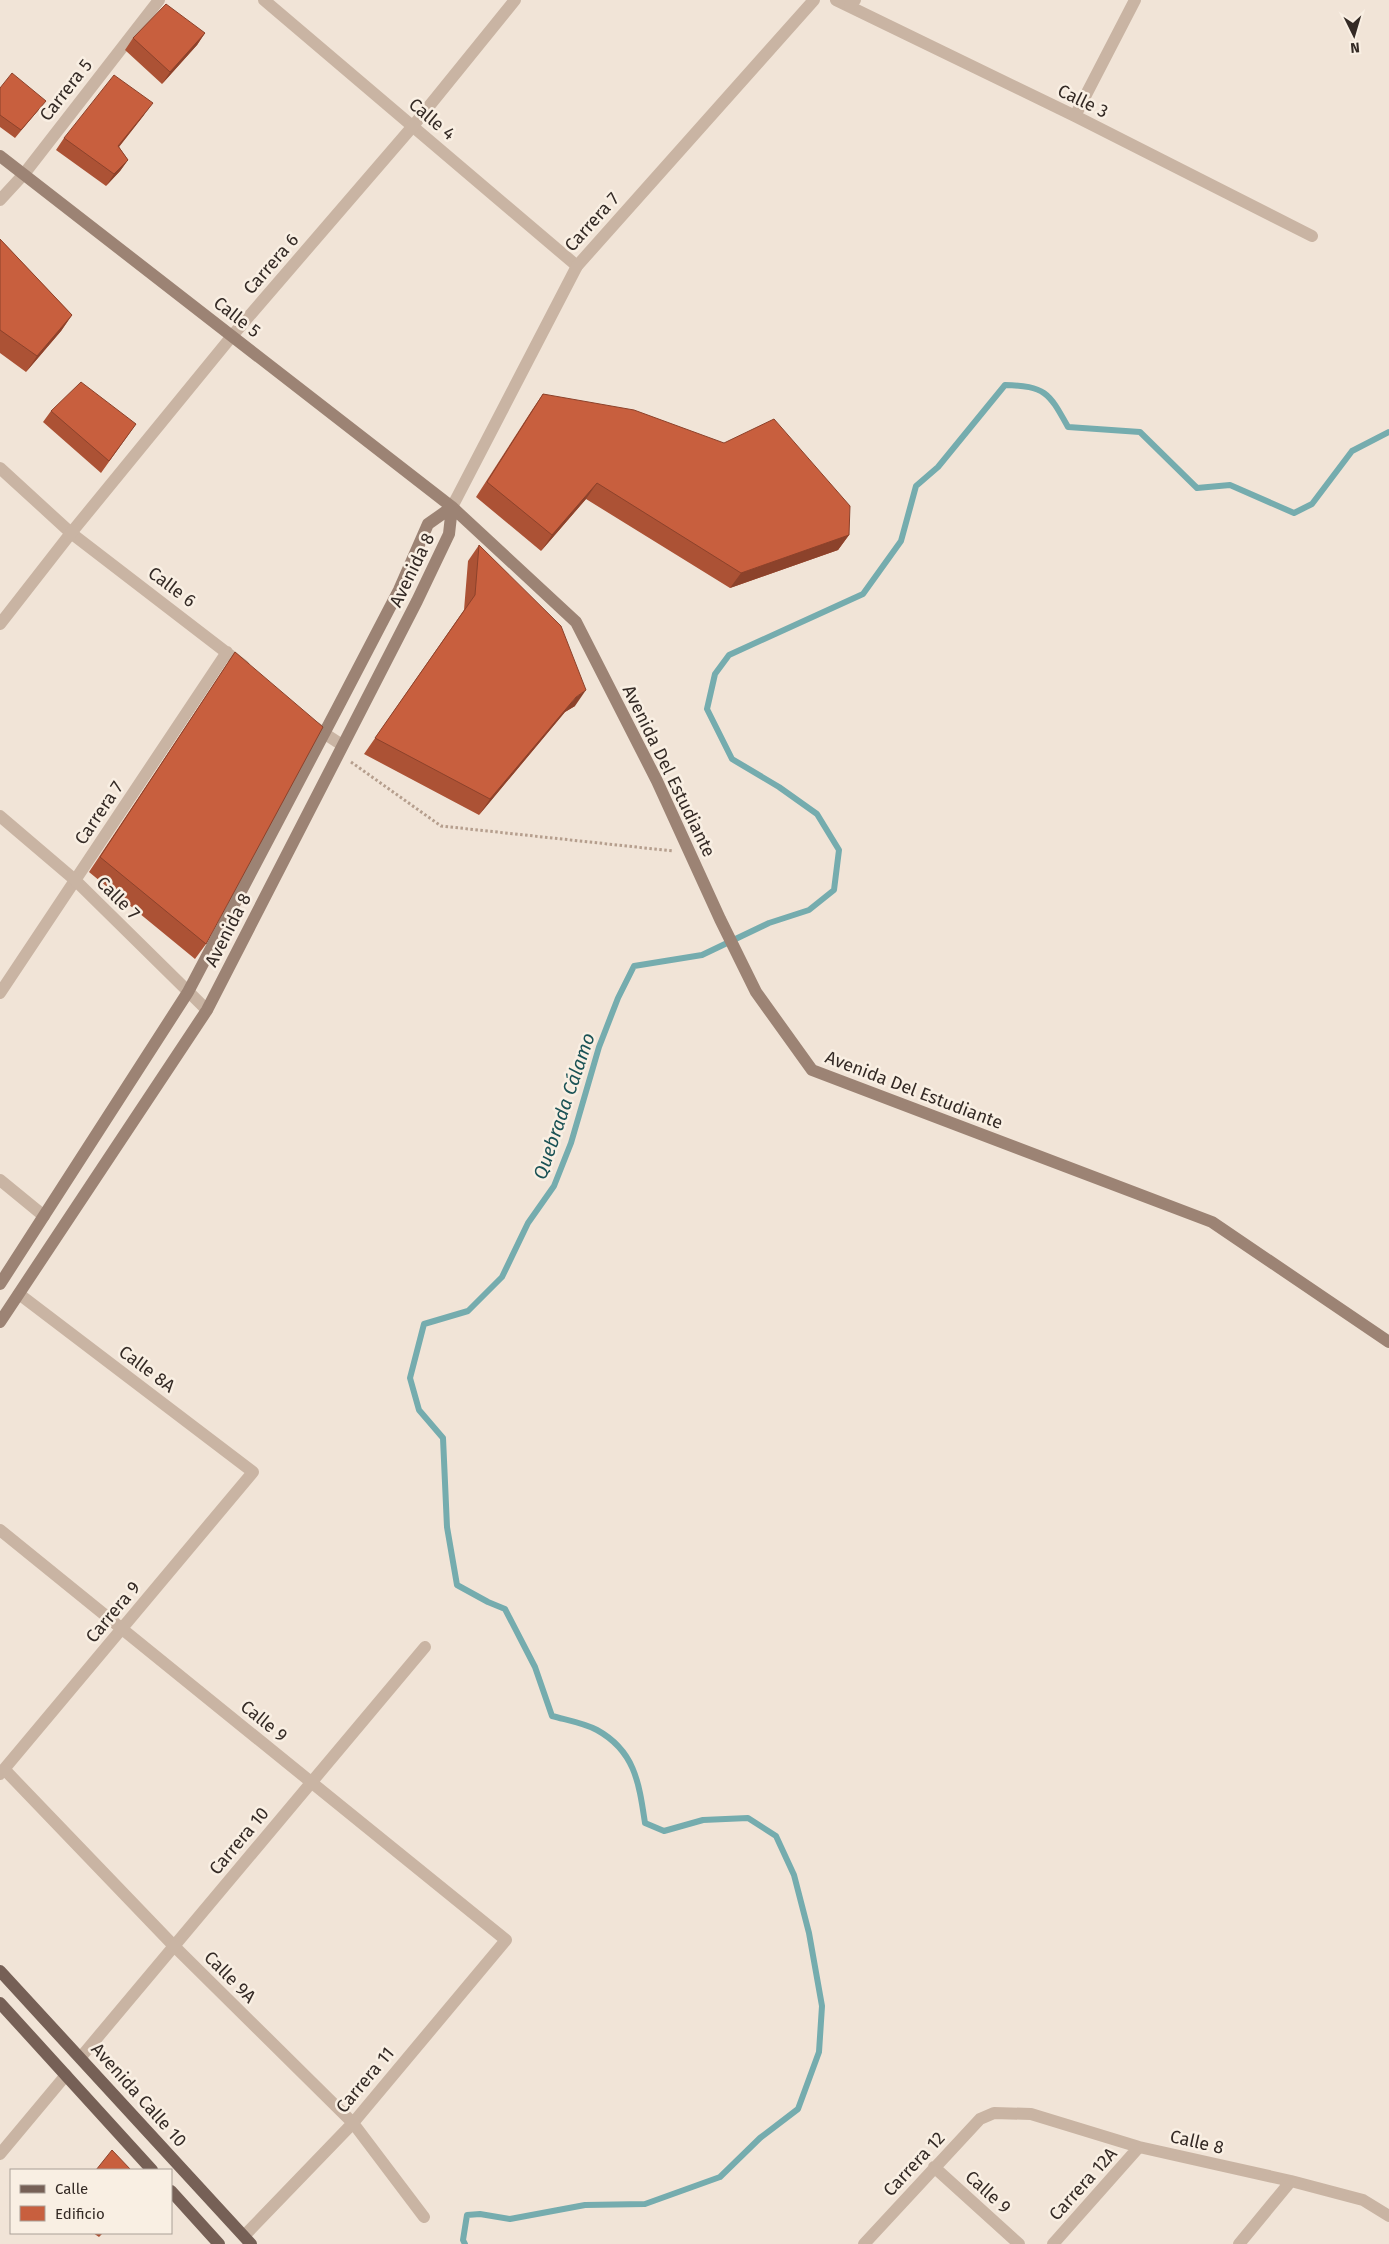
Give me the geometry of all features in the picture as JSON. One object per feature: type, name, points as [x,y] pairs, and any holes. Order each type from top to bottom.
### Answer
[{"type":"main road","name":"Calle 5","points":[[0,156],[452,506]]},
{"type":"main road","name":"Avenida 8","points":[[0,1284],[188,992],[399,590],[428,524],[452,506]]},
{"type":"main road","name":"Avenida 8","points":[[0,1322],[207,1010],[417,601],[449,534],[452,506]]},
{"type":"main road","name":"Avenida Del Estudiante","points":[[452,506],[576,622],[657,781],[720,919],[756,992],[812,1070],[1212,1222],[1389,1342]]},
{"type":"main road","name":"Avenida Calle 10","points":[[0,1971],[247,2240]]},
{"type":"main road","points":[[0,2003],[151,2169]]},
{"type":"main road","points":[[172,2192],[220,2244]]},
{"type":"street","name":"Carrera 5","points":[[0,200],[24,174],[158,0]]},
{"type":"street","name":"Calle 4","points":[[264,0],[576,266]]},
{"type":"street","name":"Carrera 6","points":[[0,624],[71,533],[232,336],[413,126],[515,0]]},
{"type":"street","name":"Carrera 7","points":[[452,506],[576,266],[814,0]]},
{"type":"street","name":"Calle 3","points":[[836,0],[853,3],[1312,236]]},
{"type":"street","points":[[1075,116],[1135,0]]},
{"type":"street","name":"Calle 6","points":[[0,468],[71,533],[227,652],[256,677]]},
{"type":"street","name":"Carrera 7","points":[[0,993],[227,652]]},
{"type":"street","points":[[308,721],[340,749]]},
{"type":"street","name":"Calle 7","points":[[0,816],[75,880],[207,1010]]},
{"type":"street","points":[[0,1180],[44,1216]]},
{"type":"street","name":"Calle 8A","points":[[19,1294],[253,1472]]},
{"type":"street","name":"Carrera 9","points":[[2,1771],[253,1472]]},
{"type":"street","name":"Calle 9","points":[[0,1530],[506,1940]]},
{"type":"street","name":"Carrera 10","points":[[81,2057],[425,1646]]},
{"type":"street","name":"Calle 9A","points":[[2,1771],[174,1946],[353,2123],[424,2216]]},
{"type":"street","name":"Carrera 11","points":[[247,2240],[353,2123],[506,1940]]},
{"type":"street","points":[[0,2154],[66,2075]]},
{"type":"street","name":"Calle 8","points":[[994,2113],[1032,2114],[1140,2147],[1291,2181],[1363,2200],[1389,2216]]},
{"type":"street","name":"Carrera 12","points":[[864,2244],[980,2119],[994,2113]]},
{"type":"street","name":"Carrera 12A","points":[[1053,2244],[1140,2147]]},
{"type":"street","name":"Calle 9","points":[[934,2167],[1019,2244]]},
{"type":"street","points":[[1240,2244],[1291,2181]]},
{"type":"path","points":[[340,749],[441,826],[690,853]]},
{"type":"building","points":[[166,4],[205,33],[170,72],[133,38]]},
{"type":"building","points":[[12,73],[46,101],[21,130],[0,115],[0,88]]},
{"type":"building","points":[[114,75],[153,103],[118,146],[128,160],[114,174],[64,138]]},
{"type":"building","points":[[0,239],[72,315],[37,356],[0,330]]},
{"type":"building","points":[[81,382],[136,424],[109,461],[51,411]]},
{"type":"building","points":[[543,394],[634,410],[724,443],[774,419],[850,506],[849,535],[741,573],[597,483],[552,535],[487,482]]},
{"type":"building","points":[[479,545],[561,626],[586,690],[576,697],[490,799],[375,738],[475,595]]},
{"type":"building","points":[[235,652],[323,727],[206,944],[100,857]]},
{"type":"building","points":[[112,2150],[130,2169],[97,2169]]},
{"type":"waterway","name":"Quebrada Cálamo","points":[[465,2244],[463,2240],[467,2215],[480,2214],[510,2219],[585,2205],[645,2204],[720,2177],[760,2138],[798,2109],[819,2052],[822,2006],[809,1933],[794,1875],[776,1836],[748,1818],[703,1820],[664,1831],[645,1823],[633,1769],[620,1748],[610,1738],[597,1730],[552,1716],[535,1667],[505,1609],[457,1585],[447,1527],[443,1438],[419,1410],[410,1378],[424,1324],[468,1311],[502,1277],[528,1223],[554,1186],[571,1143],[599,1047],[618,998],[634,966],[702,955],[769,923],[809,910],[834,890],[839,850],[817,814],[779,787],[732,759],[707,709],[715,674],[729,655],[863,594],[901,541],[916,486],[938,467],[1005,385],[1029,387],[1045,394],[1056,406],[1068,427],[1140,432],[1197,488],[1230,485],[1294,513],[1312,504],[1352,451],[1389,432]]}]
